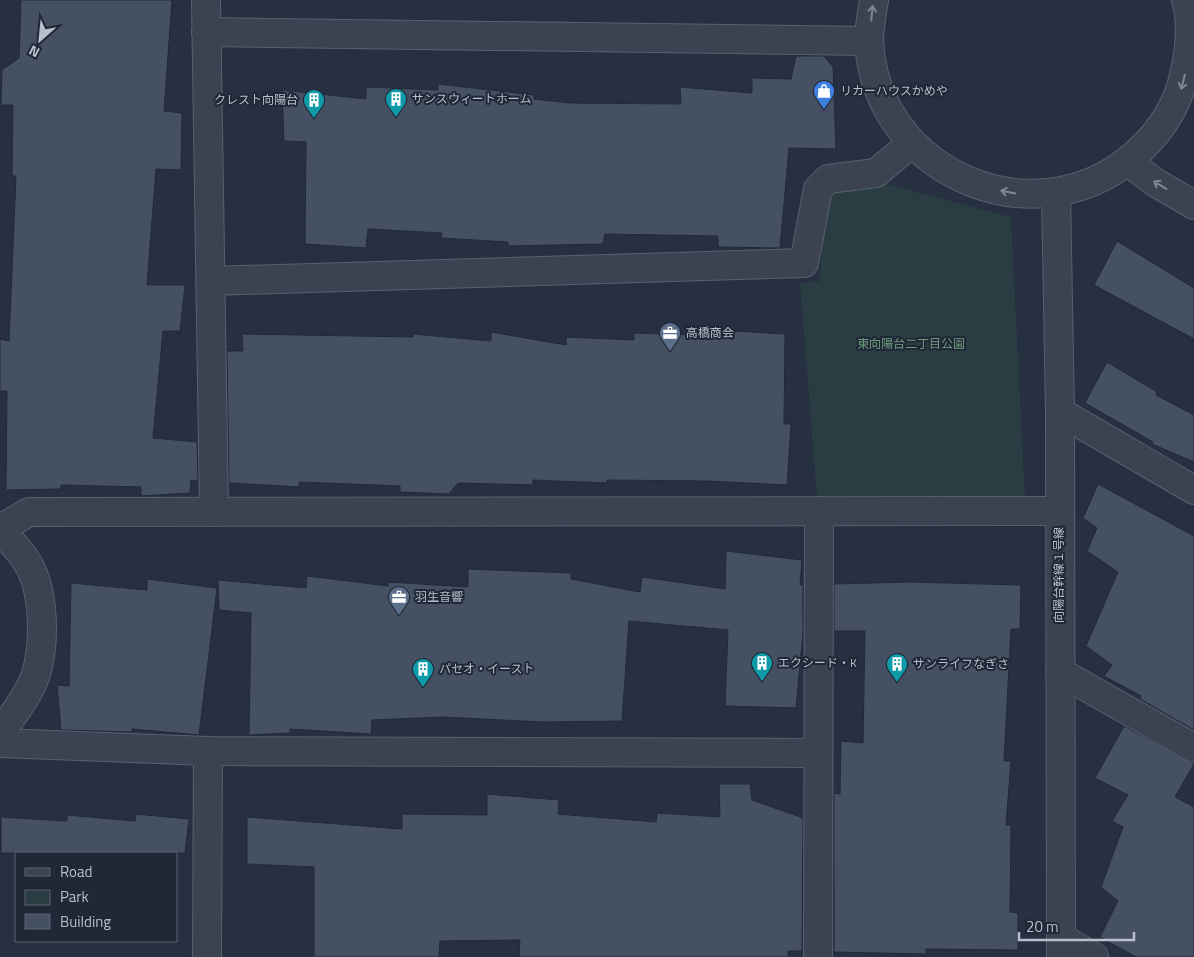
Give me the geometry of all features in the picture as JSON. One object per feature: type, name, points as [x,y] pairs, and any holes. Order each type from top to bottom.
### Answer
[{"type":"street","points":[[206,0],[214,512]]},
{"type":"street","points":[[874,0],[869,41],[876,78],[890,113],[912,143],[942,168],[978,186],[1016,194],[1056,193],[1094,182],[1128,162],[1159,131],[1180,93],[1192,52],[1190,12],[1186,0]]},
{"type":"street","points":[[206,32],[869,41]]},
{"type":"street","points":[[210,281],[804,264],[818,189],[828,179],[876,173],[912,143]]},
{"type":"street","points":[[1128,162],[1156,183],[1194,205]]},
{"type":"street","name":"向陽台幹線１号線","points":[[1056,193],[1060,412],[1061,948]]},
{"type":"street","points":[[1060,412],[1194,490]]},
{"type":"street","points":[[0,733],[15,712],[36,675],[43,634],[38,594],[28,562],[0,529],[30,512],[1059,511]]},
{"type":"street","points":[[818,957],[819,512]]},
{"type":"street","points":[[1060,672],[1194,748]]},
{"type":"street","points":[[0,743],[208,751],[818,753]]},
{"type":"street","points":[[208,751],[208,957]]},
{"type":"street","points":[[1061,948],[1094,957]]},
{"type":"green space","name":"東向陽台二丁目公園","points":[[882,183],[1011,217],[1025,498],[817,498],[800,283],[820,281],[824,205],[831,188]]},
{"type":"building","points":[[21,0],[172,0],[164,111],[182,113],[181,170],[156,169],[147,285],[185,285],[180,331],[163,331],[153,438],[197,442],[198,481],[191,480],[190,493],[141,496],[141,487],[61,485],[61,489],[6,490],[7,391],[0,391],[0,339],[9,341],[16,176],[12,176],[13,105],[1,105],[2,70],[19,58]]},
{"type":"building","points":[[796,56],[824,56],[833,67],[836,149],[789,148],[780,248],[718,247],[718,236],[605,234],[603,244],[508,246],[508,242],[441,238],[442,233],[368,229],[366,248],[305,244],[306,142],[284,141],[282,90],[366,99],[366,87],[438,90],[438,84],[534,95],[534,99],[570,103],[681,104],[680,87],[752,93],[752,78],[791,79]]},
{"type":"building","points":[[1117,241],[1194,288],[1194,339],[1094,285]]},
{"type":"building","points":[[718,330],[785,334],[784,424],[791,424],[787,485],[706,481],[607,480],[607,483],[533,480],[533,485],[458,483],[449,494],[400,492],[400,486],[299,482],[299,487],[229,483],[227,351],[243,351],[242,334],[413,337],[413,334],[491,341],[491,332],[566,345],[566,337],[634,340],[634,333],[718,336]]},
{"type":"building","points":[[1107,362],[1157,392],[1156,395],[1194,415],[1194,462],[1152,444],[1153,442],[1085,403]]},
{"type":"building","points":[[1098,484],[1194,536],[1194,730],[1140,699],[1141,696],[1104,676],[1112,665],[1086,646],[1118,572],[1087,551],[1097,528],[1083,518]]},
{"type":"building","points":[[726,551],[802,560],[800,585],[803,585],[803,632],[796,708],[725,706],[728,630],[629,621],[622,721],[542,722],[443,717],[372,720],[371,734],[290,729],[290,733],[249,735],[251,613],[219,610],[218,580],[306,588],[307,576],[388,586],[388,582],[468,587],[468,569],[571,573],[571,579],[640,592],[642,577],[725,589]]},
{"type":"building","points":[[147,579],[217,588],[199,735],[132,729],[132,732],[61,730],[57,685],[69,686],[71,583],[147,590]]},
{"type":"building","points":[[909,582],[1021,585],[1020,629],[1011,629],[1004,761],[1011,761],[1006,825],[1011,825],[1010,912],[1018,913],[1018,950],[926,949],[926,954],[834,952],[834,793],[840,794],[841,741],[863,743],[865,631],[834,631],[834,584]]},
{"type":"building","points":[[1124,726],[1194,764],[1175,797],[1194,807],[1194,957],[1136,957],[1100,937],[1118,901],[1101,887],[1123,827],[1112,821],[1128,795],[1095,778]]},
{"type":"building","points":[[719,784],[750,784],[752,800],[803,818],[802,951],[788,951],[788,957],[519,957],[520,940],[440,941],[439,957],[314,957],[314,867],[247,864],[247,817],[402,829],[402,814],[487,815],[487,794],[559,800],[558,814],[656,822],[657,813],[720,817]]},
{"type":"building","points":[[136,814],[189,819],[185,853],[1,853],[1,817],[67,821],[67,815],[135,821]]},
{"type":"place","name":"リカーハウスかめや","points":[[824,110]]},
{"type":"place","name":"サンスウィートホーム","points":[[396,118]]},
{"type":"place","name":"クレスト向陽台","points":[[314,119]]},
{"type":"place","name":"高橋商会","points":[[670,352]]},
{"type":"place","name":"羽生音響","points":[[399,616]]},
{"type":"place","name":"エクシード・K","points":[[762,682]]},
{"type":"place","name":"サンライフなぎさ","points":[[897,683]]},
{"type":"place","name":"パセオ・イースト","points":[[423,688]]}]
